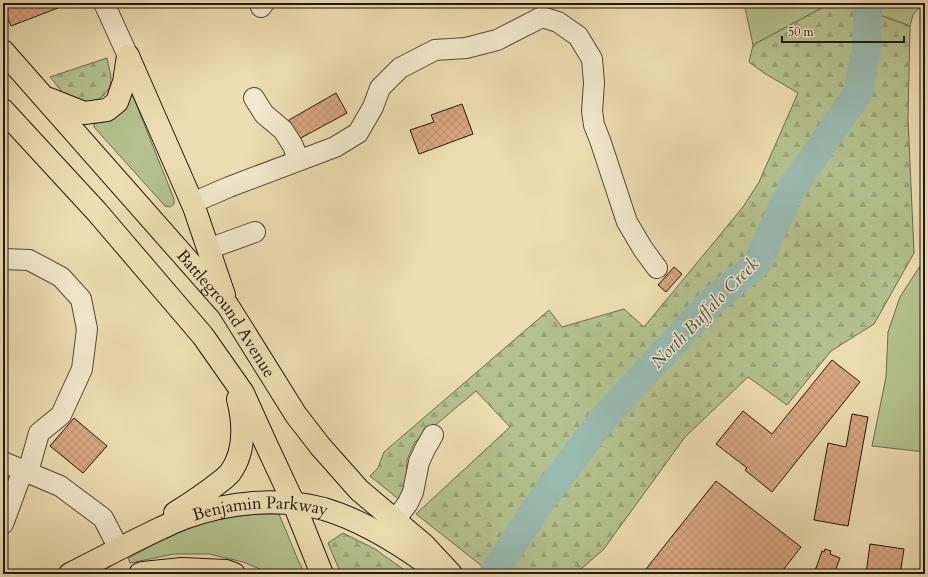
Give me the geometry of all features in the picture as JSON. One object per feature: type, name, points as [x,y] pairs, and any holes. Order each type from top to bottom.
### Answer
[{"type":"main road","name":"Battleground Avenue","points":[[3,51],[228,306],[288,402],[320,446],[359,490],[424,545],[450,573]]},
{"type":"main road","points":[[44,98],[84,113],[106,110],[117,102],[124,82],[128,56]]},
{"type":"main road","points":[[128,56],[192,203],[228,306]]},
{"type":"main road","name":"Battleground Avenue","points":[[3,110],[97,212],[203,336],[244,393],[294,504],[322,574]]},
{"type":"main road","points":[[128,544],[211,489],[229,474],[241,449],[242,430],[241,410],[232,376]]},
{"type":"main road","name":"Benjamin Parkway","points":[[70,574],[128,544],[184,518],[212,509],[243,504],[275,502],[325,510],[349,518],[404,547],[430,565],[450,573]]},
{"type":"main road","points":[[140,574],[182,569],[226,571],[234,574]]},
{"type":"street","points":[[104,3],[128,56]]},
{"type":"street","points":[[192,203],[229,187],[335,147],[358,133],[373,107],[380,88],[400,68],[435,50],[466,48],[497,40],[539,10],[578,36],[592,58],[594,83],[592,111],[594,125],[627,222],[643,250],[657,268]]},
{"type":"street","points":[[254,98],[264,114],[283,130],[292,144],[299,160]]},
{"type":"street","points":[[208,249],[255,232]]},
{"type":"street","points":[[3,259],[29,260],[61,277],[81,298],[87,329],[82,369],[61,415],[40,433],[26,471],[3,524]]},
{"type":"street","points":[[394,520],[411,497],[419,462],[433,435]]},
{"type":"street","points":[[3,462],[60,486],[103,518],[128,544]]},
{"type":"green space","points":[[744,3],[831,3],[753,45]]},
{"type":"green space","points":[[831,3],[846,3],[910,26],[908,119],[914,253],[874,324],[831,351],[787,405],[748,377],[685,437],[603,550],[575,574],[492,574],[416,514],[510,427],[476,391],[415,442],[407,460],[406,491],[401,501],[370,476],[378,468],[384,452],[549,310],[562,327],[624,309],[644,327],[743,207],[759,182],[798,93],[764,73],[749,62],[753,45]]},
{"type":"green space","points":[[846,3],[920,3],[920,7],[913,15],[910,26]]},
{"type":"green space","points":[[107,58],[111,77],[110,87],[106,93],[96,100],[82,102],[69,98],[50,77]]},
{"type":"green space","points":[[133,96],[174,199],[174,204],[170,207],[165,206],[94,127],[94,124],[104,121],[130,97]]},
{"type":"green space","points":[[920,266],[925,391],[925,452],[872,446],[886,377],[888,332],[900,297]]},
{"type":"green space","points":[[279,514],[305,574],[272,574],[243,562],[209,554],[174,554],[130,563],[128,558],[192,527],[236,516]]},
{"type":"green space","points":[[343,533],[375,549],[410,574],[341,574],[328,543]]},
{"type":"building","points":[[3,3],[62,3],[63,6],[11,26]]},
{"type":"building","points":[[336,93],[347,113],[299,139],[289,120]]},
{"type":"building","points":[[462,104],[473,134],[419,154],[410,130],[434,122],[431,115]]},
{"type":"building","points":[[674,267],[682,274],[666,292],[658,285]]},
{"type":"building","points":[[832,360],[860,382],[772,492],[745,470],[747,468],[716,444],[743,411],[772,434]]},
{"type":"building","points":[[852,414],[868,417],[848,526],[814,520],[828,443],[846,447]]},
{"type":"building","points":[[74,418],[107,446],[83,473],[50,446]]},
{"type":"building","points":[[716,481],[801,547],[780,574],[642,574]]},
{"type":"building","points":[[870,544],[904,549],[900,574],[866,574]]},
{"type":"building","points":[[825,549],[831,551],[830,554],[840,558],[834,574],[814,574],[822,551],[824,552]]},
{"type":"waterway","name":"North Buffalo Creek","points":[[493,574],[541,501],[602,420],[711,302],[757,264],[790,191],[858,93],[867,45],[868,3]]}]
